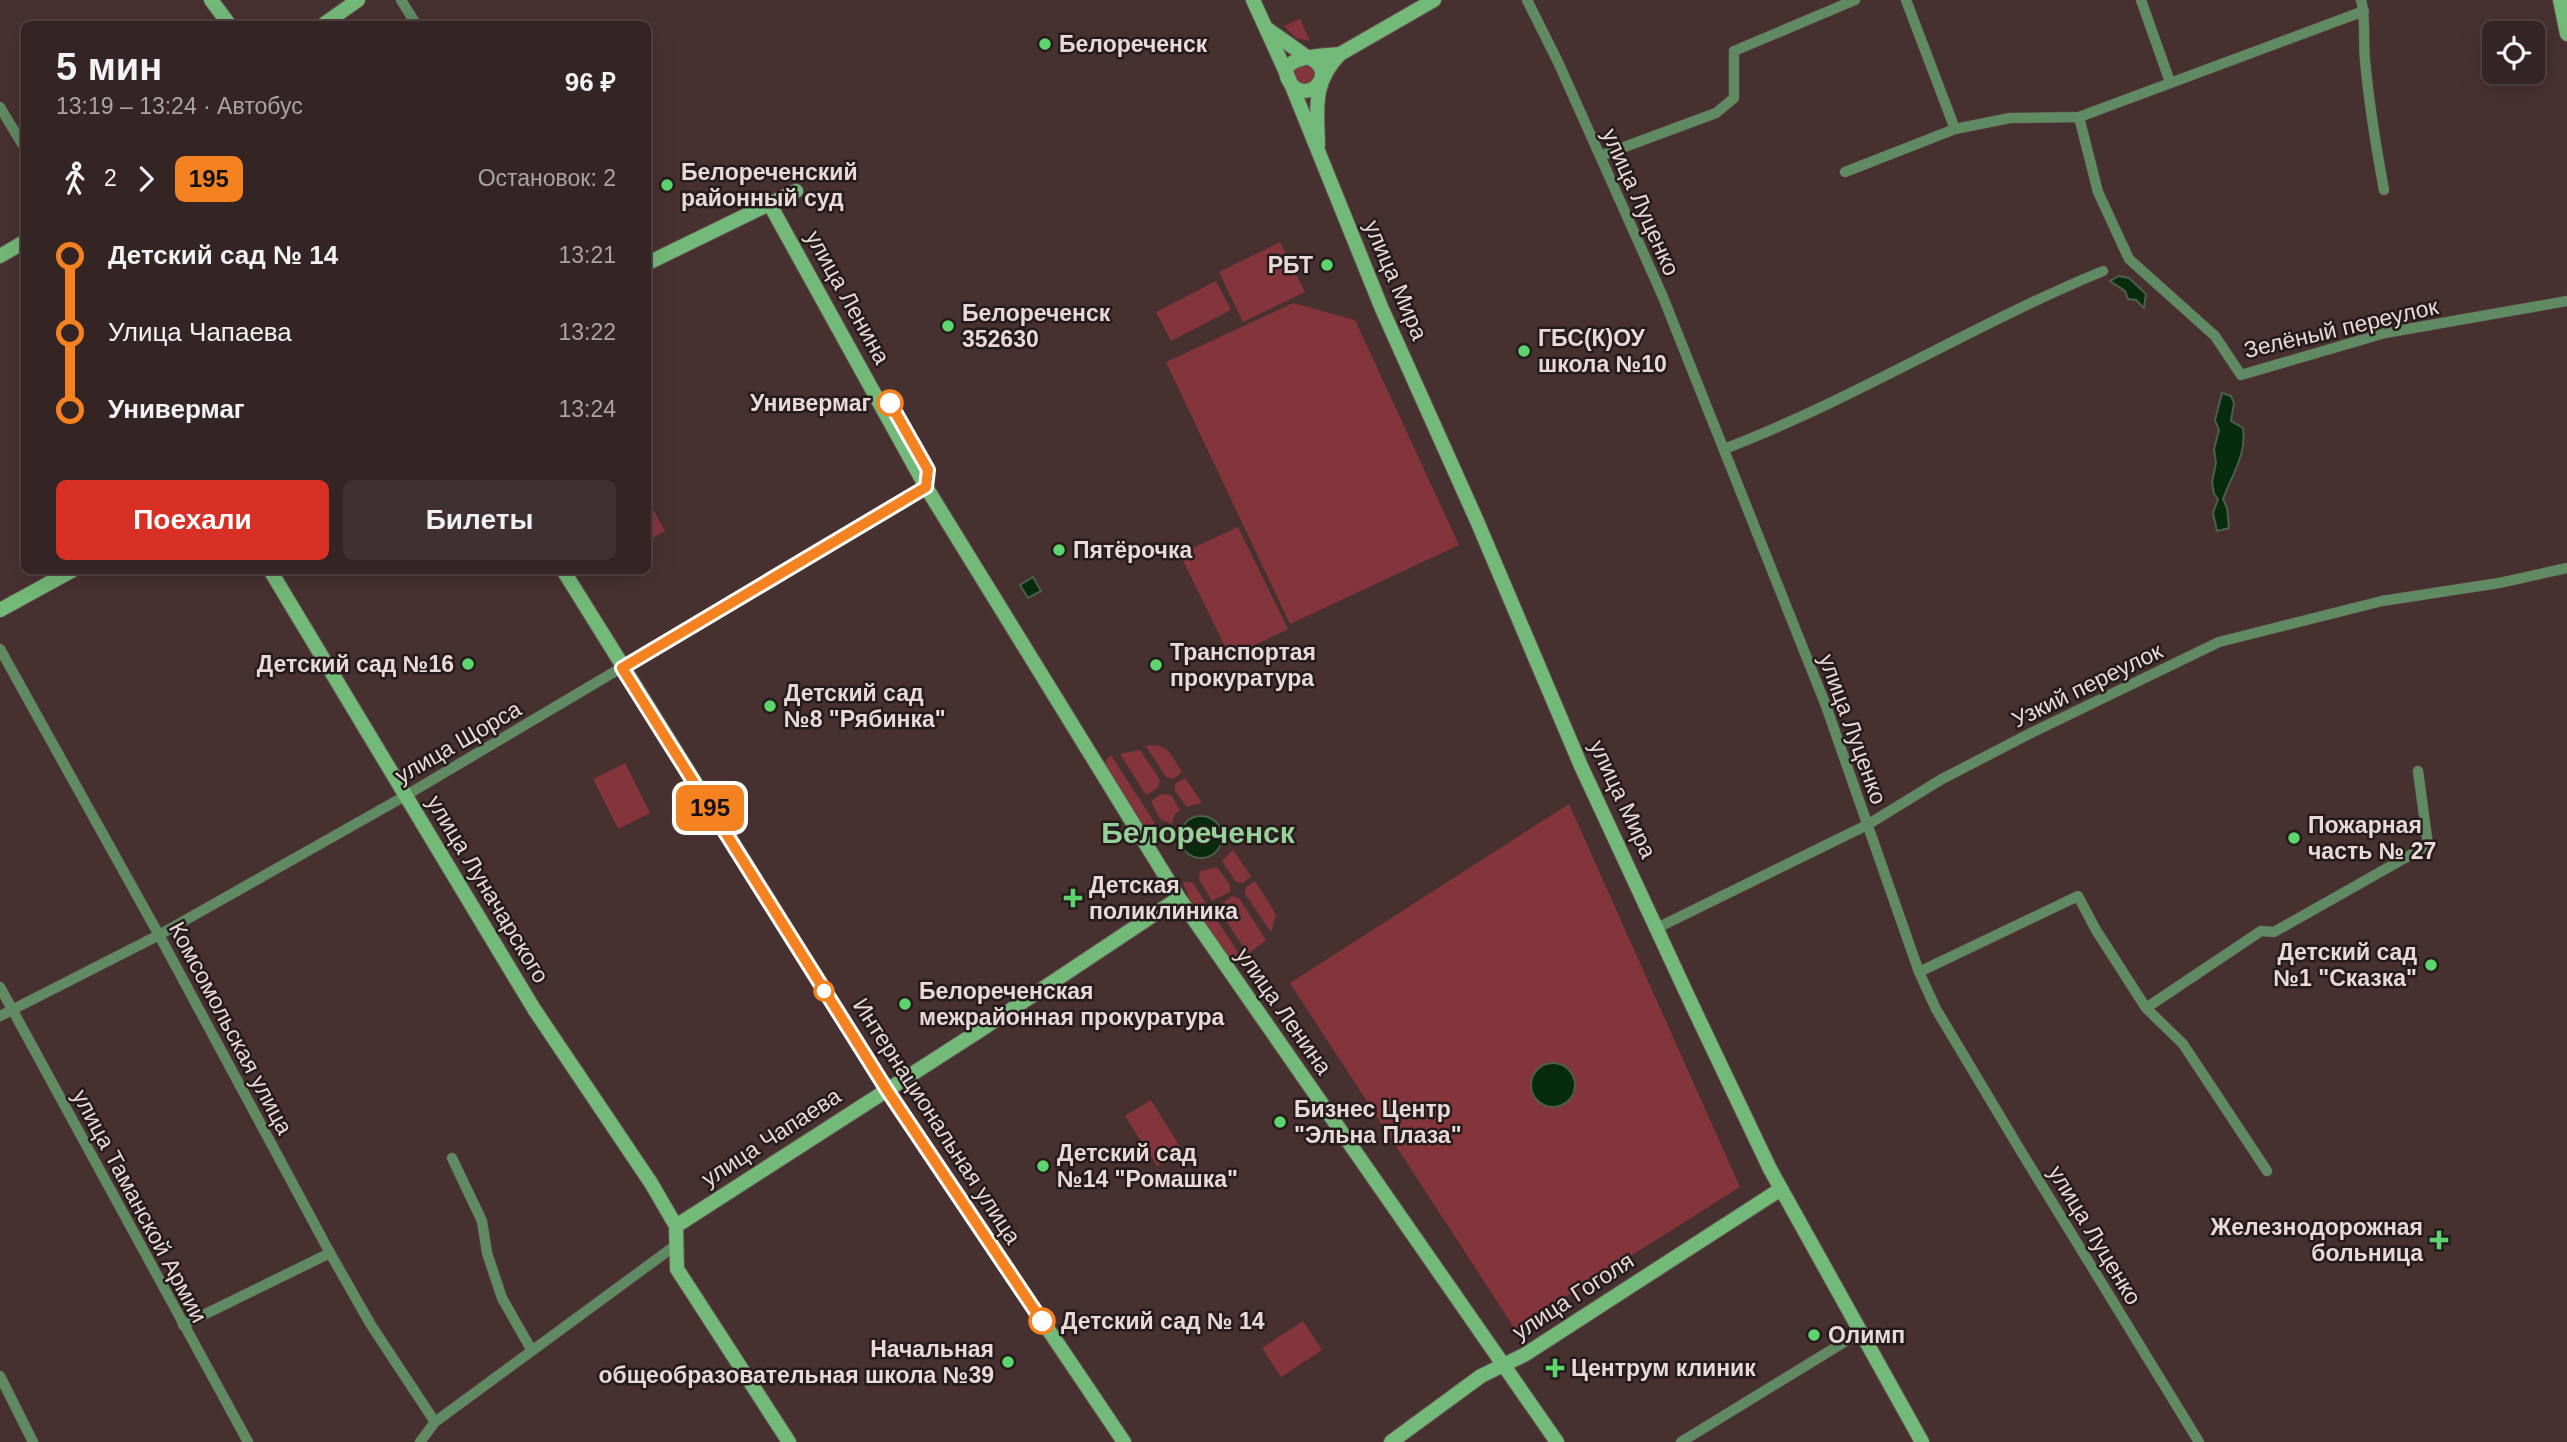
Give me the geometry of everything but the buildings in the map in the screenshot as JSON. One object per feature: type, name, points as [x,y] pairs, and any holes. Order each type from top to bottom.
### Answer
[{"type":"street","points":[[211,0],[227,21]]},
{"type":"street","points":[[328,21],[358,0]]},
{"type":"street","points":[[401,0],[414,21]]},
{"type":"street","name":"улица Мира","points":[[1253,0],[1289,79],[1382,309],[1478,521],[1581,766],[1781,1189],[1922,1442]]},
{"type":"street","points":[[1340,54],[1294,61],[1288,72],[1289,79],[1300,90],[1315,88],[1340,54],[1434,0]]},
{"type":"street","name":"улица Луценко","points":[[1527,0],[1663,297],[1826,706],[1919,972],[1936,1009],[2199,1442]]},
{"type":"street","points":[[1600,156],[1716,113],[1734,99],[1734,51],[1855,0]]},
{"type":"street","points":[[1906,0],[1955,129]]},
{"type":"street","points":[[2141,0],[2170,82]]},
{"type":"street","points":[[2361,0],[2371,116],[2384,190]]},
{"type":"street","points":[[2560,0],[2567,34]]},
{"type":"street","points":[[1845,172],[1955,129],[2010,118],[2079,117],[2364,11]]},
{"type":"street","points":[[1265,27],[1315,60],[1322,74],[1320,82]]},
{"type":"street","name":"улица Мира","points":[[1319,157],[1320,82]]},
{"type":"street","points":[[0,107],[21,143]]},
{"type":"street","name":"Зелёный переулок","points":[[2079,117],[2098,192],[2125,261],[2215,336],[2241,375],[2385,333],[2567,301]]},
{"type":"street","points":[[651,262],[796,191]]},
{"type":"street","name":"улица Ленина","points":[[774,201],[926,487],[1179,898],[1557,1442]]},
{"type":"street","points":[[0,256],[21,244]]},
{"type":"street","points":[[1724,449],[1822,408],[1981,327],[2103,271]]},
{"type":"street","name":"улица Щорса","points":[[0,1016],[159,935],[405,796],[926,487]]},
{"type":"street","name":"Узкий переулок","points":[[1657,929],[1867,825],[1942,779],[2033,732],[2219,642],[2382,601],[2499,583],[2567,568]]},
{"type":"street","points":[[0,610],[66,574]]},
{"type":"street","name":"улица Луначарского","points":[[272,574],[534,1009],[651,1183],[676,1226]]},
{"type":"street","name":"Интернациональная улица","points":[[565,574],[887,1090],[1124,1442]]},
{"type":"street","name":"Комсомольская улица","points":[[0,649],[159,935],[330,1253],[371,1325],[435,1422]]},
{"type":"street","points":[[2146,1008],[2261,931],[2274,932],[2428,845],[2418,771]]},
{"type":"street","points":[[1919,972],[2078,897],[2146,1008],[2183,1044],[2267,1171]]},
{"type":"street","name":"улица Чапаева","points":[[676,1226],[1179,898]]},
{"type":"street","name":"улица Таманской Армии","points":[[0,987],[248,1442]]},
{"type":"street","points":[[452,1158],[482,1221],[487,1253],[502,1298],[531,1349]]},
{"type":"street","name":"улица Гоголя","points":[[1391,1442],[1481,1376],[1503,1367],[1781,1189]]},
{"type":"street","points":[[676,1226],[677,1269],[789,1442]]},
{"type":"street","points":[[420,1442],[435,1422],[676,1245]]},
{"type":"street","points":[[183,1325],[330,1253]]},
{"type":"street","points":[[1681,1442],[1859,1333]]},
{"type":"street","points":[[0,1376],[33,1442]]},
{"type":"shaded area","points":[[1300,19],[1310,41],[1296,38],[1284,26]]},
{"type":"shaded area","points":[[1304,61],[1316,66],[1317,81],[1304,87],[1293,77],[1294,69]]},
{"type":"shaded area","points":[[1280,242],[1305,292],[1243,322],[1219,272]]},
{"type":"shaded area","points":[[2119,276],[2129,278],[2146,294],[2144,308],[2136,300],[2128,299],[2125,291],[2110,281]]},
{"type":"shaded area","points":[[1216,281],[1231,310],[1171,341],[1156,312]]},
{"type":"shaded area","points":[[1293,303],[1355,320],[1459,545],[1290,624],[1166,362]]},
{"type":"shaded area","points":[[2222,393],[2231,396],[2234,403],[2231,421],[2243,428],[2244,438],[2241,456],[2223,499],[2229,528],[2217,531],[2213,513],[2218,499],[2214,494],[2212,482],[2216,463],[2214,449],[2219,430],[2215,420]]},
{"type":"shaded area","points":[[651,505],[665,531],[651,539]]},
{"type":"shaded area","points":[[1238,527],[1288,629],[1230,657],[1180,554]]},
{"type":"shaded area","points":[[1033,577],[1041,591],[1028,598],[1020,585]]},
{"type":"shaded area","points":[[1156,745],[1168,750],[1182,772],[1173,779],[1166,777],[1146,746]]},
{"type":"shaded area","points":[[1140,750],[1160,780],[1158,788],[1146,795],[1120,754]]},
{"type":"shaded area","points":[[1111,755],[1154,822],[1154,837],[1137,822],[1105,768],[1106,760]]},
{"type":"shaded area","points":[[625,763],[650,813],[618,829],[593,779]]},
{"type":"shaded area","points":[[1185,778],[1202,803],[1187,807],[1175,791],[1175,784]]},
{"type":"shaded area","points":[[1161,794],[1171,795],[1180,810],[1174,815],[1172,824],[1160,819],[1151,801]]},
{"type":"shaded area","points":[[1569,804],[1740,1187],[1515,1329],[1290,983]]},
{"type":"shaded area","points":[[1201,816],[1216,822],[1222,837],[1216,852],[1201,858],[1186,852],[1180,837],[1186,822]]},
{"type":"shaded area","points":[[1233,850],[1251,876],[1243,883],[1236,882],[1222,861]]},
{"type":"shaded area","points":[[1217,867],[1230,885],[1230,892],[1212,901],[1199,879],[1200,871]]},
{"type":"shaded area","points":[[1255,881],[1276,914],[1271,932],[1245,894],[1246,887]]},
{"type":"shaded area","points":[[1183,882],[1192,882],[1242,958],[1237,961],[1229,959],[1194,911]]},
{"type":"shaded area","points":[[1232,896],[1239,898],[1266,940],[1248,954],[1217,907]]},
{"type":"shaded area","points":[[1553,1063],[1568,1070],[1575,1085],[1568,1100],[1553,1107],[1538,1100],[1531,1085],[1538,1070]]},
{"type":"shaded area","points":[[1151,1100],[1182,1150],[1157,1166],[1125,1116]]},
{"type":"shaded area","points":[[1303,1321],[1322,1350],[1281,1377],[1262,1348]]},
{"type":"bus line","name":"195","points":[[890,403],[928,470],[926,487],[622,668],[887,1090],[1042,1321]]},
{"type":"place","name":"Белореченск","points":[[1045,44]]},
{"type":"place","name":"Белореченский районный суд","points":[[667,185]]},
{"type":"place","name":"РБТ","points":[[1327,265]]},
{"type":"place","name":"Белореченск 352630","points":[[948,326]]},
{"type":"place","name":"ГБС(К)ОУ школа №10","points":[[1524,351]]},
{"type":"place","name":"Универмаг","points":[[890,403]]},
{"type":"place","name":"Пятёрочка","points":[[1059,550]]},
{"type":"place","name":"Детский сад №16","points":[[468,664]]},
{"type":"place","name":"Транспортая прокуратура","points":[[1156,665]]},
{"type":"place","name":"Детский сад №8 \"Рябинка\"","points":[[770,706]]},
{"type":"place","name":"Пожарная часть № 27","points":[[2294,838]]},
{"type":"place","name":"Детская поликлиника","points":[[1073,898]]},
{"type":"place","name":"Детский сад №1 \"Сказка\"","points":[[2431,965]]},
{"type":"place","name":"Белореченская межрайонная прокуратура","points":[[905,1004]]},
{"type":"place","name":"Бизнес Центр \"Эльна Плаза\"","points":[[1280,1122]]},
{"type":"place","name":"Детский сад №14 \"Ромашка\"","points":[[1043,1166]]},
{"type":"place","name":"Железнодорожная больница","points":[[2439,1240]]},
{"type":"place","name":"Детский сад № 14","points":[[1042,1321]]},
{"type":"place","name":"Олимп","points":[[1814,1335]]},
{"type":"place","name":"Начальная общеобразовательная школа №39","points":[[1008,1362]]},
{"type":"place","name":"Центрум клиник","points":[[1555,1368]]},
{"type":"district","name":"Белореченск","points":[[1198,833]]}]
